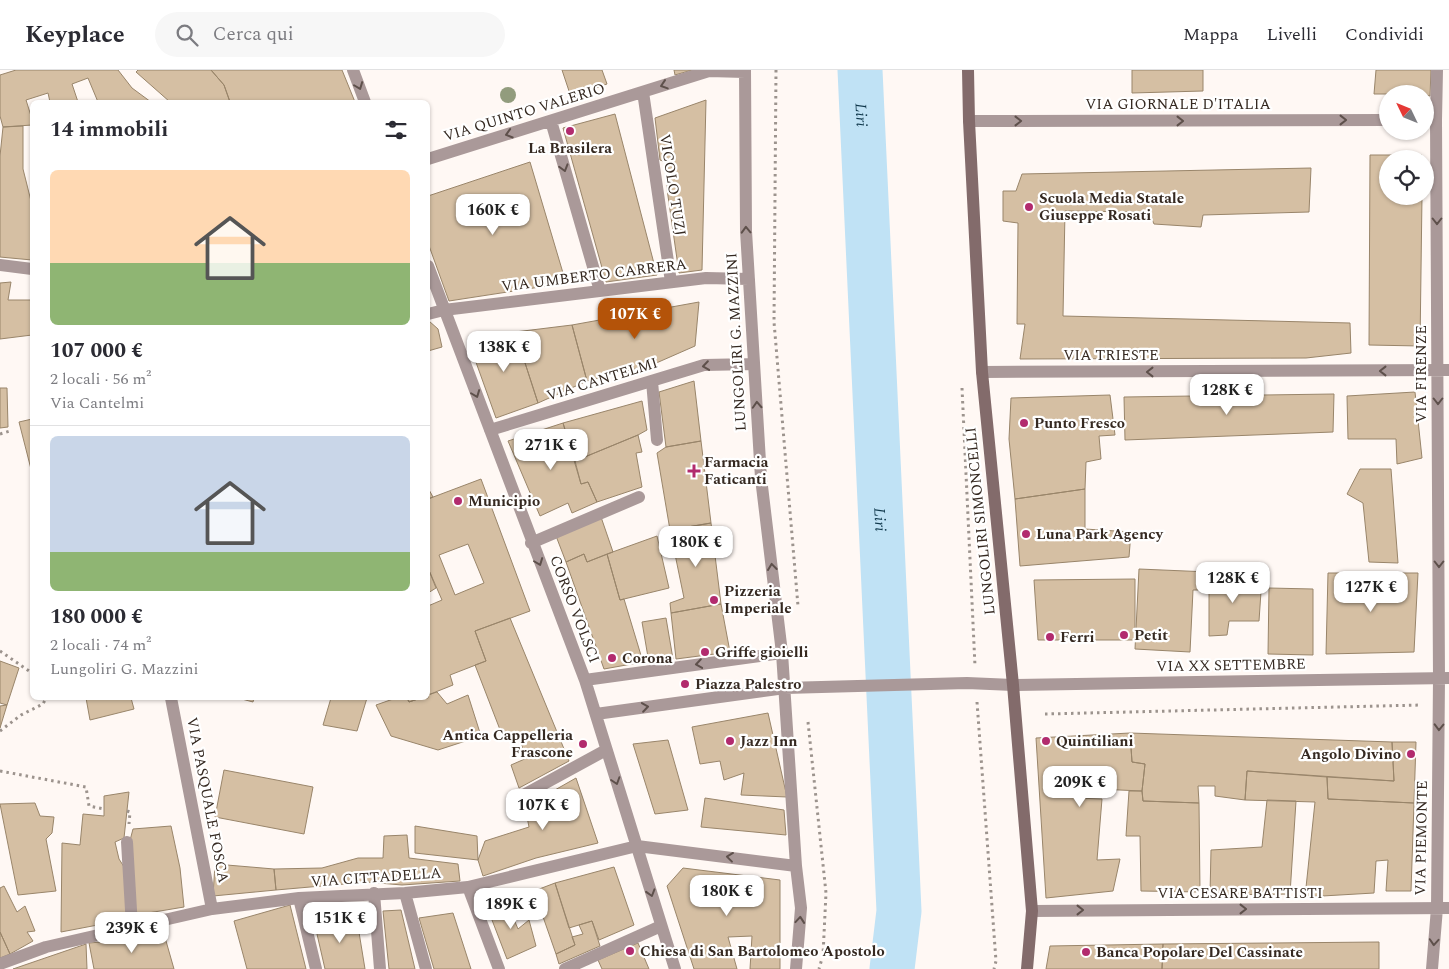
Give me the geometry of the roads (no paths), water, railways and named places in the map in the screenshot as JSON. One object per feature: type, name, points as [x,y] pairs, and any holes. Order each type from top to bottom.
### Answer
[{"type":"main road","name":"LUNGOLIRI SIMONCELLI","points":[[968,70],[982,372],[1013,684],[1032,911],[1027,969]]},
{"type":"street","points":[[353,70],[364,100]]},
{"type":"street","name":"VIA FIRENZE","points":[[1434,112],[1443,95],[1437,70]]},
{"type":"street","name":"VIA QUINTO VALERIO","points":[[430,158],[709,71],[745,71]]},
{"type":"street","name":"LUNGOLIRI G. MAZZINI","points":[[745,71],[746,231],[761,478],[782,653],[796,866],[801,908],[796,969]]},
{"type":"street","name":"VICOLO TUZJ","points":[[642,92],[671,282]]},
{"type":"street","name":"VIA GIORNALE D'ITALIA","points":[[969,121],[1379,120]]},
{"type":"street","points":[[551,121],[600,291]]},
{"type":"street","name":"VIA FIRENZE","points":[[1431,140],[1443,371],[1444,678]]},
{"type":"street","points":[[0,265],[30,269]]},
{"type":"street","name":"CORSO VOLSCI","points":[[430,272],[585,680],[675,969]]},
{"type":"street","name":"VIA UMBERTO CARRERA","points":[[444,310],[706,278],[749,279]]},
{"type":"street","points":[[430,314],[444,310]]},
{"type":"street","name":"VIA CANTELMI","points":[[490,430],[704,364],[754,364]]},
{"type":"street","name":"VIA TRIESTE","points":[[982,372],[1443,371]]},
{"type":"street","points":[[652,381],[657,440]]},
{"type":"street","points":[[532,542],[639,497]]},
{"type":"street","points":[[585,680],[782,653]]},
{"type":"street","name":"VIA XX SETTEMBRE","points":[[785,688],[972,683],[1444,678]]},
{"type":"street","name":"VIA PIEMONTE","points":[[1432,969],[1443,908],[1439,705],[1444,678]]},
{"type":"street","points":[[596,714],[785,688]]},
{"type":"street","name":"VIA PASQUALE FOSCA","points":[[171,700],[212,909]]},
{"type":"street","points":[[518,798],[606,750]]},
{"type":"street","points":[[127,842],[132,926]]},
{"type":"street","points":[[637,846],[796,866]]},
{"type":"street","name":"VIA CITTADELLA","points":[[0,964],[46,947],[212,909],[299,898],[405,893],[468,887],[637,846]]},
{"type":"street","points":[[468,887],[499,969]]},
{"type":"street","points":[[374,893],[380,969]]},
{"type":"street","points":[[405,893],[426,969]]},
{"type":"street","points":[[299,898],[316,969]]},
{"type":"street","name":"VIA CESARE BATTISTI","points":[[1032,911],[1443,908]]},
{"type":"street","points":[[565,969],[661,926]]},
{"type":"waterway","name":"Liri","points":[[860,70],[899,911],[892,969]]},
{"type":"place","name":"La Brasilera","points":[[570,131]]},
{"type":"place","name":"Scuola Media Statale Giuseppe Rosati","points":[[1029,207]]},
{"type":"place","name":"Punto Fresco","points":[[1024,423]]},
{"type":"place","name":"Farmacia Faticanti","points":[[694,471]]},
{"type":"place","name":"Municipio","points":[[458,501]]},
{"type":"place","name":"Luna Park Agency","points":[[1026,534]]},
{"type":"place","name":"Pizzeria Imperiale","points":[[714,600]]},
{"type":"place","name":"Petit","points":[[1124,635]]},
{"type":"place","name":"Ferri","points":[[1050,637]]},
{"type":"place","name":"Griffe gioielli","points":[[705,652]]},
{"type":"place","name":"Corona","points":[[612,658]]},
{"type":"place","name":"Piazza Palestro","points":[[685,684]]},
{"type":"place","name":"Jazz Inn","points":[[730,741]]},
{"type":"place","name":"Quintiliani","points":[[1046,741]]},
{"type":"place","name":"Antica Cappelleria Frascone","points":[[583,744]]},
{"type":"place","name":"Angolo Divino","points":[[1411,754]]},
{"type":"place","name":"Chiesa di San Bartolomeo Apostolo","points":[[630,951]]},
{"type":"place","name":"Banca Popolare Del Cassinate","points":[[1086,952]]}]
